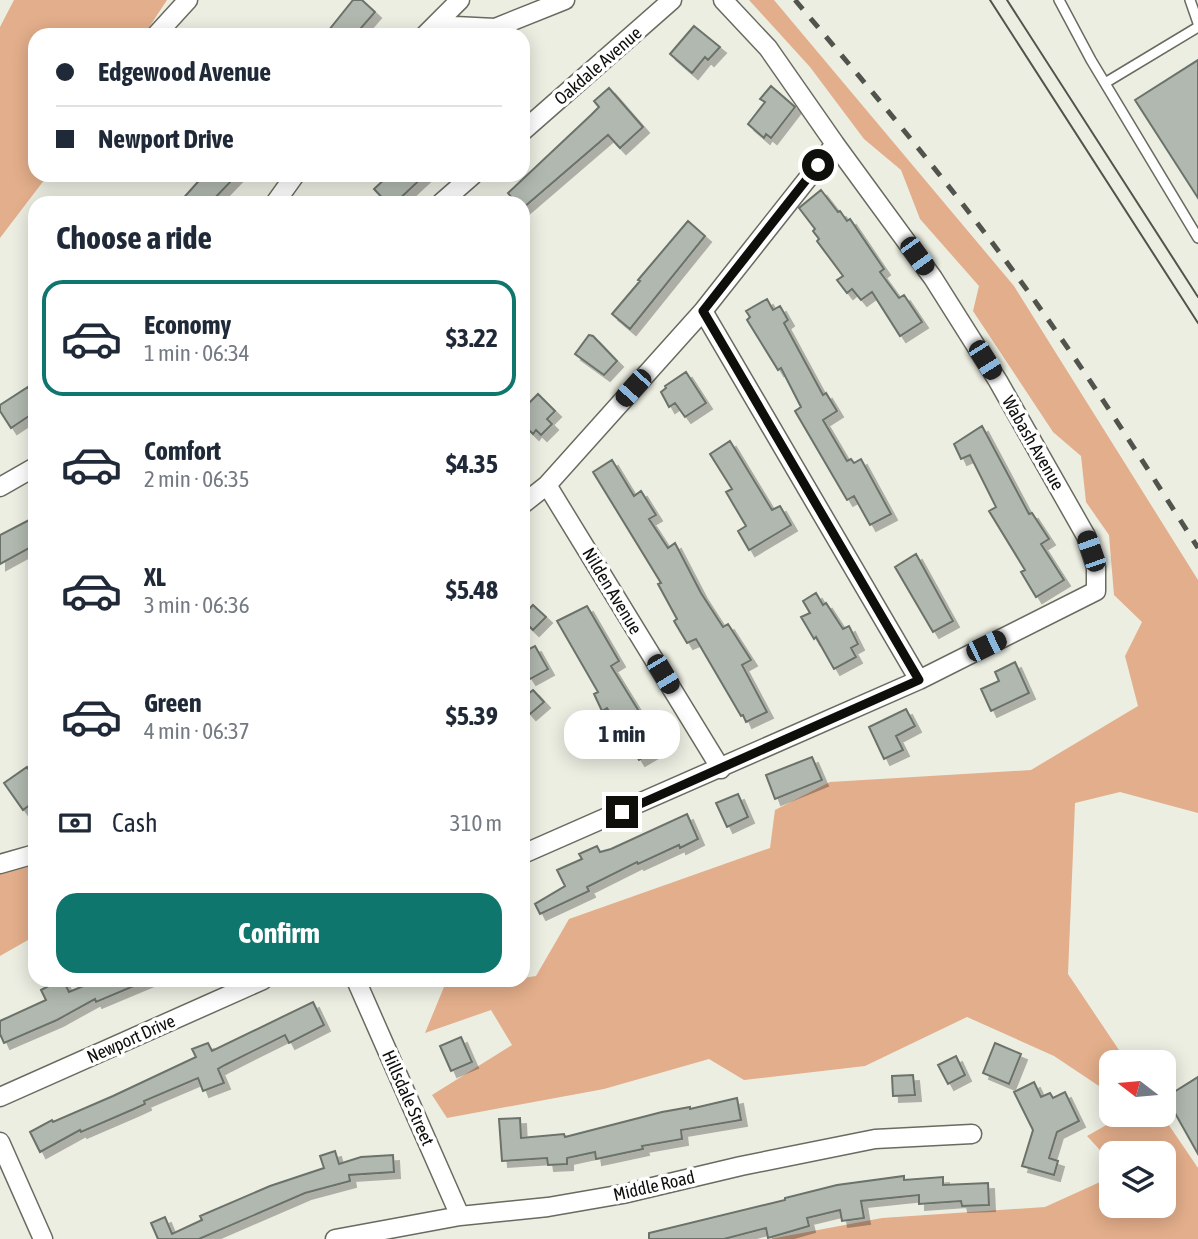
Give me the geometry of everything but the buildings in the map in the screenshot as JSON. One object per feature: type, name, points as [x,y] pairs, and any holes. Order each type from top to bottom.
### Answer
[{"type":"street","points":[[162,28],[188,0]]},
{"type":"street","points":[[432,28],[460,0]]},
{"type":"street","points":[[495,28],[565,0]]},
{"type":"street","name":"Oakdale Avenue","points":[[530,125],[672,0]]},
{"type":"street","name":"Wabash Avenue","points":[[723,0],[768,48],[933,278],[998,381],[1086,536],[1096,567],[1097,591],[919,680]]},
{"type":"street","points":[[530,498],[547,485],[703,311],[835,144]]},
{"type":"street","points":[[449,196],[465,182]]},
{"type":"street","points":[[530,851],[919,680],[703,311]]},
{"type":"street","points":[[0,487],[28,471]]},
{"type":"street","name":"Nilden Avenue","points":[[547,485],[721,769]]},
{"type":"street","points":[[0,864],[28,856]]},
{"type":"street","name":"Newport Drive","points":[[0,1097],[247,987]]},
{"type":"street","name":"Hillsdale Street","points":[[359,987],[460,1216]]},
{"type":"street","name":"Middle Road","points":[[335,1239],[460,1216],[548,1207],[623,1194],[741,1166],[875,1139],[972,1134]]},
{"type":"street","points":[[0,1142],[43,1239]]},
{"type":"lane","points":[[1059,0],[1105,83],[1198,238]]},
{"type":"lane","points":[[1105,83],[1198,25],[1190,0]]},
{"type":"shaded area","points":[[14,0],[167,0],[149,28],[28,28],[28,182],[43,182],[32,196],[28,196],[28,201],[0,238],[0,27]]},
{"type":"shaded area","points":[[749,0],[774,0],[1014,286],[1198,580],[1198,813],[1120,792],[1075,803],[1068,974],[1119,1050],[1099,1050],[1099,1086],[1054,1056],[967,1017],[865,1066],[744,1080],[709,1059],[604,1089],[447,1118],[432,1095],[512,1045],[491,1010],[425,1033],[444,987],[530,987],[530,977],[536,976],[569,919],[770,848],[775,810],[830,782],[1031,770],[1138,706],[1125,656],[1142,622],[1114,595],[1109,535],[1086,502],[1081,456],[1053,432],[973,311],[979,286],[920,219],[901,170],[864,139],[810,67]]},
{"type":"shaded area","points":[[28,858],[28,940],[0,956],[0,868]]},
{"type":"shaded area","points":[[1103,1127],[1170,1127],[1198,1168],[1198,1239],[770,1239],[882,1218],[1045,1207],[1099,1182],[1099,1218],[1176,1218],[1176,1141],[1099,1141],[1099,1149],[1087,1136]]},
{"type":"tram line","points":[[990,0],[1198,323]]},
{"type":"tram line","points":[[1007,0],[1198,297]]},
{"type":"railway","points":[[795,0],[989,238],[1106,405],[1198,548]]},
{"type":"route","points":[[622,812],[919,680],[703,311],[818,165]]}]
